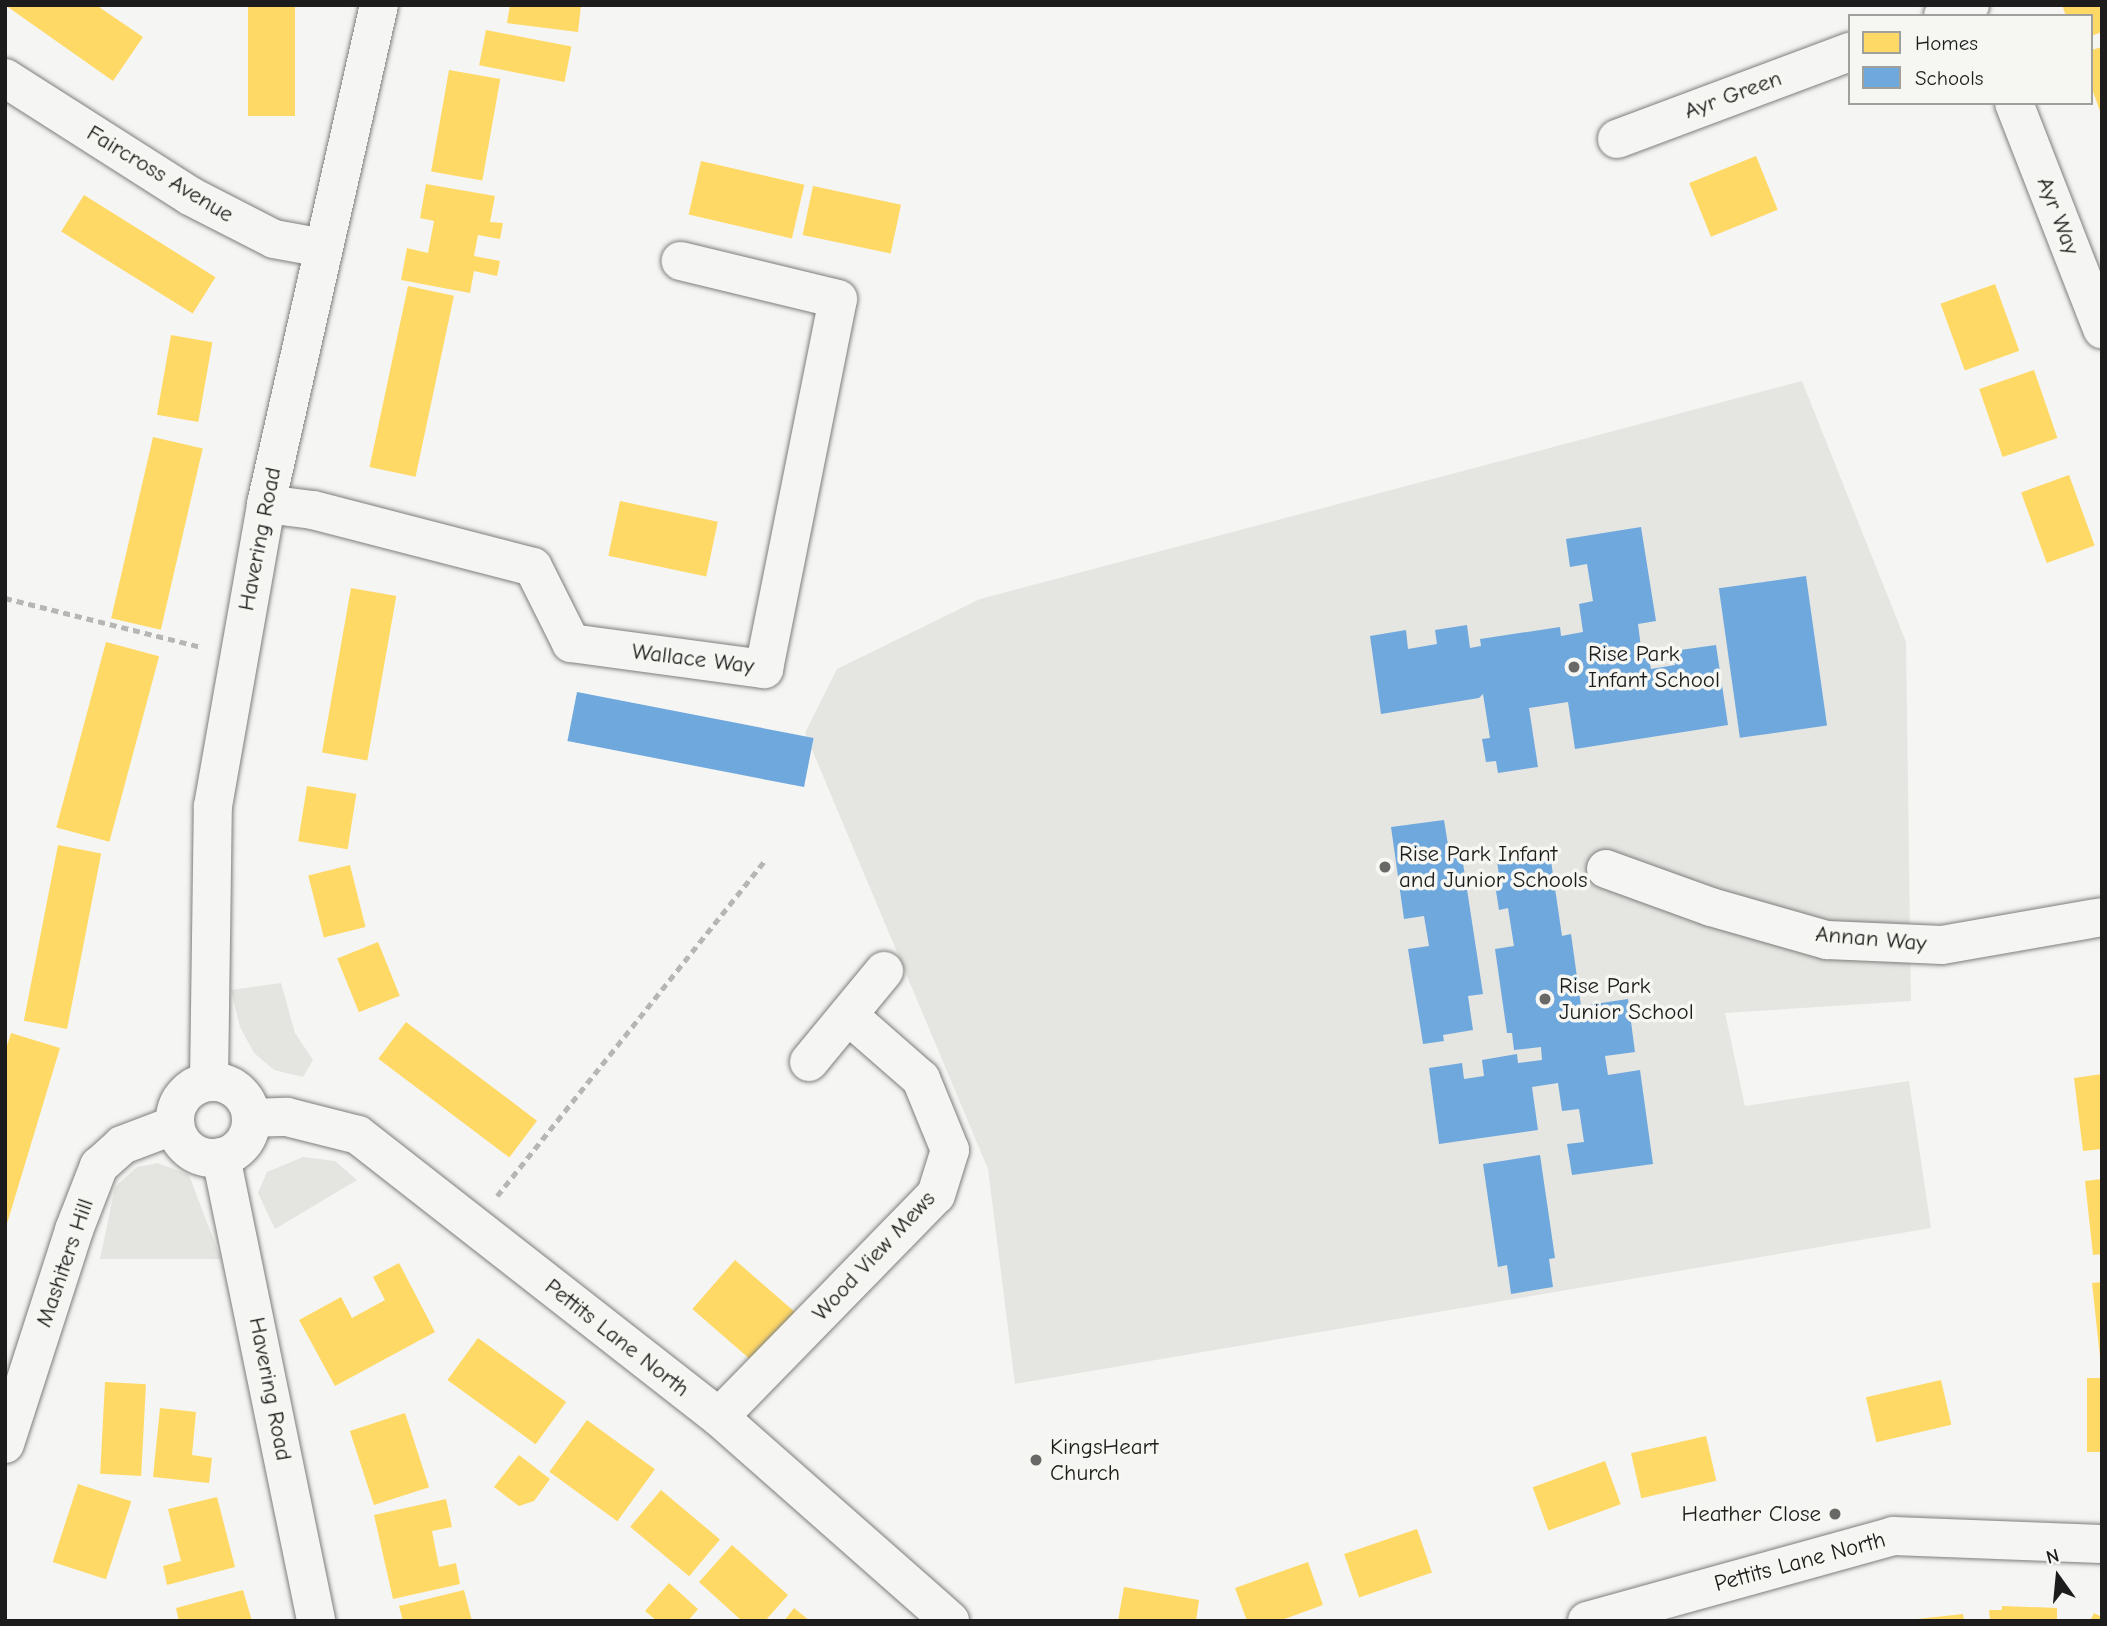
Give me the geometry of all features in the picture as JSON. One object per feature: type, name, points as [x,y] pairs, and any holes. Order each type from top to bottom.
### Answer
[{"type":"street","name":"Havering Road","points":[[209,1082],[213,807],[237,656],[266,504],[379,5]]},
{"type":"street","points":[[1948,14],[1970,5]]},
{"type":"street","name":"Ayr Green","points":[[1616,139],[1848,53]]},
{"type":"street","name":"Faircross Avenue","points":[[5,78],[190,196],[274,239],[304,248],[323,248]]},
{"type":"street","name":"Ayr Way","points":[[2015,105],[2102,329]]},
{"type":"street","name":"Wallace Way","points":[[266,504],[313,510],[533,567],[571,643],[764,669],[838,299],[681,261]]},
{"type":"street","name":"Annan Way","points":[[1606,869],[1711,907],[1827,940],[1942,945],[2102,917]]},
{"type":"street","points":[[809,1062],[884,971]]},
{"type":"street","name":"Wood View Mews","points":[[719,1417],[936,1195],[950,1150],[921,1079],[848,1015]]},
{"type":"street","points":[[209,1082],[239,1092],[252,1118],[241,1147],[221,1157],[198,1155],[187,1147],[175,1125],[183,1097],[209,1082]]},
{"type":"street","name":"Pettits Lane North","points":[[252,1118],[287,1117],[358,1135],[472,1227],[719,1417],[950,1621]]},
{"type":"street","name":"Mashiters Hill","points":[[5,1444],[74,1230],[99,1166],[122,1145],[175,1125]]},
{"type":"street","name":"Havering Road","points":[[221,1157],[316,1621]]},
{"type":"street","name":"Pettits Lane North","points":[[1587,1621],[1893,1536],[2102,1544]]},
{"type":"path","points":[[5,598],[237,656]]},
{"type":"path","points":[[472,1227],[764,862]]},
{"type":"shaded area","name":"Rise Park Infant and Junior Schools","points":[[1802,381],[1906,642],[1911,1001],[1725,1013],[1745,1106],[1909,1081],[1931,1228],[1015,1384],[988,1169],[805,733],[837,669],[980,599]]},
{"type":"shaded area","points":[[281,983],[295,1033],[313,1060],[303,1077],[274,1070],[254,1053],[240,1027],[231,990]]},
{"type":"shaded area","points":[[303,1157],[335,1161],[357,1180],[275,1229],[258,1193],[267,1172]]},
{"type":"shaded area","points":[[158,1163],[189,1175],[221,1259],[100,1259],[115,1187],[137,1167]]},
{"type":"building: Homes","points":[[5,5],[96,5],[143,37],[113,81]]},
{"type":"building: Homes","points":[[248,5],[295,5],[295,116],[248,116]]},
{"type":"building: Homes","points":[[510,5],[581,5],[578,32],[507,23]]},
{"type":"building: Homes","points":[[2062,5],[2102,5],[2102,32],[2093,35],[2093,14],[2065,14]]},
{"type":"building: Homes","points":[[486,30],[571,47],[565,82],[479,65]]},
{"type":"building: Homes","points":[[2102,47],[2102,114],[2093,92],[2093,49]]},
{"type":"building: Homes","points":[[449,70],[500,79],[482,180],[431,171]]},
{"type":"building: Homes","points":[[1756,156],[1778,210],[1711,237],[1689,183]]},
{"type":"building: Homes","points":[[701,161],[804,185],[792,238],[689,215]]},
{"type":"building: Homes","points":[[426,184],[495,196],[490,222],[503,223],[500,239],[478,235],[474,256],[500,261],[497,276],[474,271],[470,293],[401,280],[407,248],[428,253],[434,221],[420,218]]},
{"type":"building: Homes","points":[[813,186],[901,205],[891,254],[803,235]]},
{"type":"building: Homes","points":[[84,195],[215,277],[193,314],[61,231]]},
{"type":"building: Homes","points":[[1995,284],[2019,351],[1965,371],[1940,304]]},
{"type":"building: Homes","points":[[408,286],[454,296],[416,477],[370,467]]},
{"type":"building: Homes","points":[[171,335],[212,342],[198,422],[157,415]]},
{"type":"building: Homes","points":[[2034,370],[2057,438],[2003,457],[1979,389]]},
{"type":"building: Homes","points":[[153,437],[203,448],[161,630],[111,618]]},
{"type":"building: Homes","points":[[2069,475],[2095,545],[2047,563],[2021,492]]},
{"type":"building: Homes","points":[[620,501],[718,522],[706,577],[608,556]]},
{"type":"building: Homes","points":[[351,588],[396,596],[367,760],[322,752]]},
{"type":"building: Homes","points":[[106,642],[159,656],[109,842],[56,827]]},
{"type":"building: Homes","points":[[307,786],[356,794],[348,849],[298,841]]},
{"type":"building: Homes","points":[[58,845],[101,853],[67,1029],[24,1021]]},
{"type":"building: Homes","points":[[350,865],[365,927],[324,938],[308,875]]},
{"type":"building: Homes","points":[[378,942],[400,996],[359,1012],[337,958]]},
{"type":"building: Homes","points":[[406,1022],[537,1121],[509,1157],[378,1059]]},
{"type":"building: Homes","points":[[11,1033],[60,1048],[6,1227],[5,1052]]},
{"type":"building: Homes","points":[[2102,1074],[2102,1149],[2083,1151],[2074,1078]]},
{"type":"building: Homes","points":[[2102,1179],[2102,1254],[2093,1255],[2085,1181]]},
{"type":"building: Homes","points":[[735,1260],[798,1315],[756,1364],[692,1309]]},
{"type":"building: Homes","points":[[399,1263],[435,1332],[335,1386],[299,1320],[341,1297],[352,1318],[385,1300],[373,1277]]},
{"type":"building: Homes","points":[[2102,1282],[2102,1357],[2100,1357],[2092,1283]]},
{"type":"building: Homes","points":[[478,1338],[566,1402],[536,1444],[447,1380]]},
{"type":"building: Homes","points":[[2087,1378],[2102,1378],[2102,1452],[2087,1452]]},
{"type":"building: Homes","points":[[1941,1380],[1951,1425],[1876,1442],[1866,1397]]},
{"type":"building: Homes","points":[[105,1382],[146,1384],[141,1476],[100,1474]]},
{"type":"building: Homes","points":[[160,1408],[196,1412],[192,1455],[212,1458],[209,1483],[153,1477]]},
{"type":"building: Homes","points":[[405,1413],[429,1487],[374,1505],[350,1431]]},
{"type":"building: Homes","points":[[587,1420],[655,1469],[617,1521],[549,1472]]},
{"type":"building: Homes","points":[[1706,1436],[1716,1481],[1641,1498],[1631,1453]]},
{"type":"building: Homes","points":[[519,1455],[550,1479],[534,1501],[519,1506],[494,1487]]},
{"type":"building: Homes","points":[[1605,1461],[1621,1504],[1548,1531],[1533,1487]]},
{"type":"building: Homes","points":[[78,1484],[131,1501],[106,1579],[53,1562]]},
{"type":"building: Homes","points":[[661,1490],[720,1539],[689,1576],[630,1527]]},
{"type":"building: Homes","points":[[217,1497],[235,1567],[167,1585],[163,1566],[181,1561],[168,1509]]},
{"type":"building: Homes","points":[[446,1499],[452,1527],[432,1531],[439,1567],[456,1563],[460,1584],[393,1599],[374,1515]]},
{"type":"building: Homes","points":[[1417,1529],[1432,1572],[1359,1598],[1344,1554]]},
{"type":"building: Homes","points":[[732,1545],[788,1595],[765,1621],[742,1621],[699,1582]]},
{"type":"building: Homes","points":[[1308,1562],[1323,1605],[1279,1621],[1247,1621],[1235,1588]]},
{"type":"building: Homes","points":[[669,1583],[698,1609],[688,1621],[657,1621],[645,1611]]},
{"type":"building: Homes","points":[[1124,1587],[1199,1600],[1196,1621],[1118,1621]]},
{"type":"building: Homes","points":[[243,1590],[252,1621],[179,1621],[176,1608]]},
{"type":"building: Homes","points":[[464,1590],[472,1621],[403,1621],[399,1606]]},
{"type":"building: Homes","points":[[2002,1606],[2057,1608],[2057,1621],[1990,1621],[1989,1610],[2002,1610]]},
{"type":"building: Homes","points":[[794,1608],[810,1621],[784,1621]]},
{"type":"building: Homes","points":[[2094,1613],[2102,1617],[2102,1621],[2090,1621]]},
{"type":"building: Homes","points":[[1963,1614],[1964,1621],[1917,1621],[1917,1619]]},
{"type":"building: Schools","points":[[1641,527],[1656,621],[1638,624],[1642,656],[1648,655],[1651,669],[1675,665],[1673,651],[1716,645],[1728,725],[1575,749],[1568,702],[1529,708],[1538,767],[1498,773],[1496,761],[1486,762],[1482,739],[1490,738],[1483,694],[1479,698],[1381,714],[1370,636],[1406,630],[1408,649],[1437,644],[1435,630],[1467,625],[1470,648],[1481,646],[1480,639],[1560,627],[1561,636],[1583,632],[1579,604],[1593,601],[1587,564],[1570,567],[1566,539]]},
{"type":"building: Schools","points":[[1806,576],[1827,726],[1740,738],[1719,588]]},
{"type":"building: Schools","points":[[577,692],[814,738],[804,787],[567,741]]},
{"type":"building: Schools","points":[[1444,820],[1449,851],[1461,850],[1483,994],[1468,996],[1473,1030],[1443,1035],[1444,1041],[1423,1044],[1408,949],[1429,946],[1424,916],[1404,919],[1391,827]]},
{"type":"building: Schools","points":[[1550,854],[1562,936],[1571,934],[1581,1006],[1628,999],[1635,1052],[1605,1056],[1608,1075],[1640,1070],[1653,1164],[1572,1175],[1567,1144],[1584,1142],[1579,1109],[1562,1111],[1558,1083],[1532,1087],[1538,1130],[1439,1144],[1429,1068],[1462,1063],[1464,1079],[1484,1076],[1482,1060],[1517,1054],[1518,1063],[1542,1060],[1541,1047],[1514,1050],[1512,1033],[1507,1033],[1495,949],[1514,946],[1508,908],[1499,910],[1496,891],[1501,890],[1497,861]]},
{"type":"building: Schools","points":[[1540,1155],[1555,1258],[1549,1259],[1553,1287],[1511,1294],[1507,1265],[1498,1267],[1483,1164]]},
{"type":"place","name":"Rise Park Infant School","points":[[1574,667]]},
{"type":"place","name":"Rise Park Infant and Junior Schools","points":[[1385,867]]},
{"type":"place","name":"Rise Park Junior School","points":[[1545,999]]},
{"type":"place","name":"KingsHeart Church","points":[[1036,1460]]},
{"type":"place","name":"Heather Close","points":[[1835,1514]]}]
